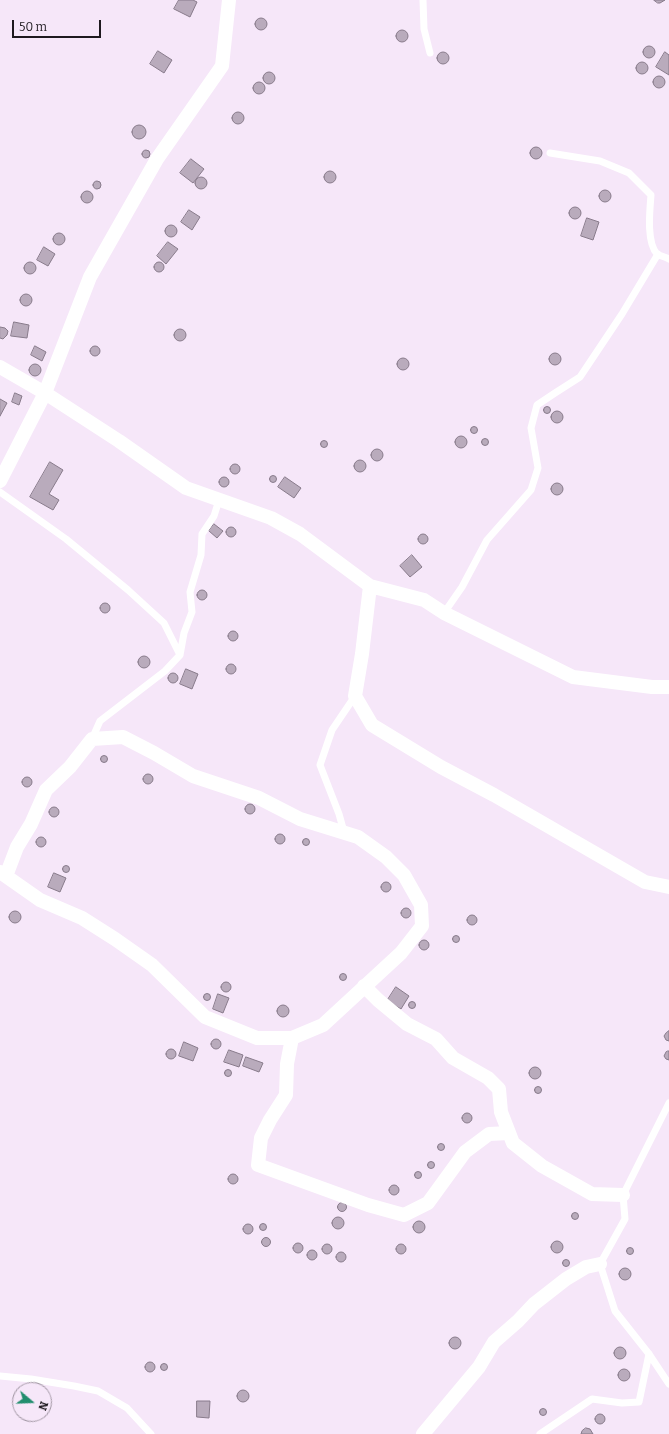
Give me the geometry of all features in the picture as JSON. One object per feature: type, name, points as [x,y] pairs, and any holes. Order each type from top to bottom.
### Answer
[{"type":"street","points":[[0,481],[45,393],[90,277],[157,159],[222,66],[229,0]]},
{"type":"street","points":[[0,367],[45,393],[119,441],[186,488],[271,518],[300,534],[370,586],[424,600],[444,613],[573,677],[669,687]]},
{"type":"street","points":[[370,586],[362,654],[355,696],[372,725],[416,752],[645,882],[669,887]]},
{"type":"street","points":[[123,737],[193,776],[259,798],[300,819],[344,832],[358,836],[386,857],[404,875],[421,905],[422,926],[401,952],[323,1024],[292,1038],[257,1038],[205,1017],[152,964],[115,938],[82,918],[40,900],[3,874],[30,824],[46,790],[70,767],[92,739],[123,737]]},
{"type":"street","points":[[364,986],[378,1000],[407,1024],[436,1039],[453,1058],[488,1078],[499,1089],[501,1112],[513,1143],[542,1166],[592,1194],[623,1195]]},
{"type":"street","points":[[292,1038],[287,1064],[286,1095],[270,1120],[261,1138],[258,1165],[368,1205],[404,1215],[428,1203],[465,1152],[489,1134],[509,1133]]},
{"type":"street","points":[[423,1434],[480,1367],[494,1342],[534,1304],[566,1279],[586,1266],[600,1264]]},
{"type":"lane","points":[[422,0],[424,29],[430,53]]},
{"type":"lane","points":[[550,153],[600,161],[629,173],[651,195],[649,222],[652,242],[658,254],[669,259]]},
{"type":"lane","points":[[444,613],[462,587],[487,540],[531,490],[538,468],[531,428],[537,405],[554,392],[580,377],[622,314],[658,254]]},
{"type":"lane","points":[[0,492],[66,539],[128,590],[164,623],[180,655]]},
{"type":"lane","points":[[92,739],[100,721],[165,671],[180,655],[184,633],[192,612],[190,592],[201,555],[202,534],[214,516],[219,500]]},
{"type":"lane","points":[[344,832],[340,814],[320,765],[332,730],[355,696]]},
{"type":"lane","points":[[669,1103],[623,1195],[625,1219],[600,1264],[615,1310],[649,1354],[669,1384]]},
{"type":"lane","points":[[540,1434],[592,1399],[622,1403],[639,1402],[649,1354]]},
{"type":"lane","points":[[0,1376],[31,1379],[98,1391],[127,1408],[151,1434]]},
{"type":"building","points":[[179,0],[193,0],[197,2],[190,17],[174,9]]},
{"type":"building","points":[[654,0],[665,0],[658,3]]},
{"type":"building","points":[[259,18],[263,18],[267,24],[263,30],[259,30],[255,26],[255,22]]},
{"type":"building","points":[[400,30],[404,30],[408,36],[404,42],[400,42],[396,38],[396,34]]},
{"type":"building","points":[[647,46],[651,46],[655,52],[651,58],[647,58],[643,54],[643,50]]},
{"type":"building","points":[[158,51],[172,60],[164,73],[150,64]]},
{"type":"building","points":[[441,52],[445,52],[449,58],[445,64],[441,64],[437,60],[437,56]]},
{"type":"building","points":[[665,52],[669,55],[669,75],[656,67]]},
{"type":"building","points":[[640,62],[644,62],[648,68],[644,74],[640,74],[636,70],[636,66]]},
{"type":"building","points":[[267,72],[271,72],[275,78],[271,84],[267,84],[263,80],[263,76]]},
{"type":"building","points":[[657,76],[661,76],[665,82],[661,88],[657,88],[653,84],[653,80]]},
{"type":"building","points":[[257,82],[261,82],[265,88],[261,94],[257,94],[253,90],[253,86]]},
{"type":"building","points":[[236,112],[240,112],[244,118],[240,124],[236,124],[232,120],[232,116]]},
{"type":"building","points":[[136,125],[142,125],[146,129],[146,135],[142,139],[136,139],[132,135],[132,129]]},
{"type":"building","points":[[534,147],[538,147],[542,153],[538,159],[534,159],[530,155],[530,151]]},
{"type":"building","points":[[146,150],[149,151],[149,157],[146,158],[143,157],[142,154],[143,151]]},
{"type":"building","points":[[191,159],[204,169],[193,183],[180,173]]},
{"type":"building","points":[[328,171],[332,171],[336,177],[332,183],[328,183],[324,179],[324,175]]},
{"type":"building","points":[[199,177],[203,177],[207,183],[203,189],[199,189],[195,185],[195,181]]},
{"type":"building","points":[[97,181],[100,182],[100,188],[97,189],[94,188],[93,185],[94,182]]},
{"type":"building","points":[[603,190],[607,190],[611,196],[607,202],[603,202],[599,198],[599,194]]},
{"type":"building","points":[[87,191],[91,193],[93,197],[91,201],[87,203],[83,201],[81,197],[83,193]]},
{"type":"building","points":[[573,207],[577,207],[581,213],[577,219],[573,219],[569,215],[569,211]]},
{"type":"building","points":[[189,210],[200,217],[192,230],[181,222]]},
{"type":"building","points":[[587,218],[599,222],[593,240],[581,236]]},
{"type":"building","points":[[169,225],[173,225],[177,231],[173,237],[169,237],[165,233],[165,229]]},
{"type":"building","points":[[59,233],[63,235],[65,239],[63,243],[59,245],[55,243],[53,239],[55,235]]},
{"type":"building","points":[[168,242],[178,249],[166,264],[157,256]]},
{"type":"building","points":[[44,247],[55,254],[48,266],[37,260]]},
{"type":"building","points":[[30,262],[34,264],[36,268],[34,272],[30,274],[26,272],[24,268],[26,264]]},
{"type":"building","points":[[159,262],[164,267],[159,272],[154,267]]},
{"type":"building","points":[[26,294],[30,296],[32,300],[30,304],[26,306],[22,304],[20,300],[22,296]]},
{"type":"building","points":[[14,322],[29,325],[27,338],[11,336]]},
{"type":"building","points":[[0,327],[5,328],[8,331],[7,335],[3,339],[0,338]]},
{"type":"building","points":[[178,329],[182,329],[186,335],[182,341],[178,341],[174,337],[174,333]]},
{"type":"building","points":[[35,346],[46,352],[42,361],[31,355]]},
{"type":"building","points":[[95,346],[100,351],[95,356],[90,351]]},
{"type":"building","points":[[553,353],[557,353],[561,359],[557,365],[553,365],[549,361],[549,357]]},
{"type":"building","points":[[401,358],[405,358],[409,364],[405,370],[401,370],[397,366],[397,362]]},
{"type":"building","points":[[35,364],[39,366],[41,370],[39,374],[35,376],[31,374],[29,370],[31,366]]},
{"type":"building","points":[[15,393],[22,396],[19,405],[12,402]]},
{"type":"building","points":[[0,399],[7,403],[0,416]]},
{"type":"building","points":[[547,407],[550,410],[547,413],[544,410]]},
{"type":"building","points":[[555,411],[559,411],[563,417],[559,423],[555,423],[551,419],[551,415]]},
{"type":"building","points":[[474,427],[477,430],[474,433],[471,430]]},
{"type":"building","points":[[459,436],[463,436],[467,442],[463,448],[459,448],[455,444],[455,440]]},
{"type":"building","points":[[485,439],[488,442],[485,445],[482,442]]},
{"type":"building","points":[[324,441],[327,444],[324,447],[321,444]]},
{"type":"building","points":[[375,449],[379,449],[383,455],[379,461],[375,461],[371,457],[371,453]]},
{"type":"building","points":[[358,460],[362,460],[366,466],[362,472],[358,472],[354,468],[354,464]]},
{"type":"building","points":[[50,462],[63,470],[49,494],[59,500],[53,510],[30,497]]},
{"type":"building","points":[[235,464],[240,469],[235,474],[230,469]]},
{"type":"building","points":[[273,476],[276,479],[273,482],[270,479]]},
{"type":"building","points":[[224,477],[229,482],[224,487],[219,482]]},
{"type":"building","points":[[285,477],[301,488],[294,498],[278,487]]},
{"type":"building","points":[[555,483],[559,483],[563,489],[559,495],[555,495],[551,491],[551,487]]},
{"type":"building","points":[[214,524],[223,531],[217,538],[209,531]]},
{"type":"building","points":[[231,527],[236,532],[231,537],[226,532]]},
{"type":"building","points":[[423,534],[428,539],[423,544],[418,539]]},
{"type":"building","points":[[412,555],[422,567],[410,577],[400,566]]},
{"type":"building","points":[[202,590],[207,595],[202,600],[197,595]]},
{"type":"building","points":[[105,603],[110,608],[105,613],[100,608]]},
{"type":"building","points":[[233,631],[238,636],[233,641],[228,636]]},
{"type":"building","points":[[142,656],[146,656],[150,662],[146,668],[142,668],[138,664],[138,660]]},
{"type":"building","points":[[231,664],[236,669],[231,674],[226,669]]},
{"type":"building","points":[[186,669],[198,674],[192,689],[180,684]]},
{"type":"building","points":[[173,673],[178,678],[173,683],[168,678]]},
{"type":"building","points":[[104,756],[107,759],[104,762],[101,759]]},
{"type":"building","points":[[148,774],[153,779],[148,784],[143,779]]},
{"type":"building","points":[[27,777],[32,782],[27,787],[22,782]]},
{"type":"building","points":[[250,804],[255,809],[250,814],[245,809]]},
{"type":"building","points":[[54,807],[59,812],[54,817],[49,812]]},
{"type":"building","points":[[280,834],[285,839],[280,844],[275,839]]},
{"type":"building","points":[[41,837],[46,842],[41,847],[36,842]]},
{"type":"building","points":[[306,839],[309,842],[306,845],[303,842]]},
{"type":"building","points":[[66,866],[69,869],[66,872],[63,869]]},
{"type":"building","points":[[54,873],[66,878],[60,892],[48,887]]},
{"type":"building","points":[[386,882],[391,887],[386,892],[381,887]]},
{"type":"building","points":[[406,908],[411,913],[406,918],[401,913]]},
{"type":"building","points":[[13,911],[17,911],[21,917],[17,923],[13,923],[9,919],[9,915]]},
{"type":"building","points":[[472,915],[477,920],[472,925],[467,920]]},
{"type":"building","points":[[456,936],[459,939],[456,942],[453,939]]},
{"type":"building","points":[[424,940],[429,945],[424,950],[419,945]]},
{"type":"building","points":[[343,974],[346,977],[343,980],[340,977]]},
{"type":"building","points":[[226,982],[231,987],[226,992],[221,987]]},
{"type":"building","points":[[396,987],[409,996],[401,1009],[387,1001]]},
{"type":"building","points":[[207,994],[210,997],[207,1000],[204,997]]},
{"type":"building","points":[[218,994],[229,998],[223,1013],[213,1009]]},
{"type":"building","points":[[412,1002],[415,1005],[412,1008],[409,1005]]},
{"type":"building","points":[[281,1005],[285,1005],[289,1011],[285,1017],[281,1017],[277,1013],[277,1009]]},
{"type":"building","points":[[669,1031],[669,1041],[666,1040],[664,1036]]},
{"type":"building","points":[[216,1039],[221,1044],[216,1049],[211,1044]]},
{"type":"building","points":[[184,1042],[198,1048],[193,1061],[179,1056]]},
{"type":"building","points":[[171,1049],[176,1054],[171,1059],[166,1054]]},
{"type":"building","points":[[229,1050],[243,1055],[239,1067],[224,1062]]},
{"type":"building","points":[[669,1051],[669,1060],[664,1056]]},
{"type":"building","points":[[246,1057],[263,1063],[259,1072],[243,1066]]},
{"type":"building","points":[[533,1067],[537,1067],[541,1073],[537,1079],[533,1079],[529,1075],[529,1071]]},
{"type":"building","points":[[228,1070],[231,1073],[228,1076],[225,1073]]},
{"type":"building","points":[[538,1087],[541,1090],[538,1093],[535,1090]]},
{"type":"building","points":[[467,1113],[472,1118],[467,1123],[462,1118]]},
{"type":"building","points":[[441,1144],[444,1147],[441,1150],[438,1147]]},
{"type":"building","points":[[431,1162],[434,1165],[431,1168],[428,1165]]},
{"type":"building","points":[[418,1172],[421,1175],[418,1178],[415,1175]]},
{"type":"building","points":[[233,1174],[238,1179],[233,1184],[228,1179]]},
{"type":"building","points":[[394,1185],[399,1190],[394,1195],[389,1190]]},
{"type":"building","points":[[342,1202],[347,1207],[342,1212],[337,1207]]},
{"type":"building","points":[[575,1213],[578,1216],[575,1219],[572,1216]]},
{"type":"building","points":[[336,1217],[340,1217],[344,1223],[340,1229],[336,1229],[332,1225],[332,1221]]},
{"type":"building","points":[[417,1221],[421,1221],[425,1227],[421,1233],[417,1233],[413,1229],[413,1225]]},
{"type":"building","points":[[248,1224],[253,1229],[248,1234],[243,1229]]},
{"type":"building","points":[[263,1224],[266,1227],[263,1230],[260,1227]]},
{"type":"building","points":[[266,1237],[271,1242],[266,1247],[261,1242]]},
{"type":"building","points":[[555,1241],[559,1241],[563,1247],[559,1253],[555,1253],[551,1249],[551,1245]]},
{"type":"building","points":[[298,1243],[303,1248],[298,1253],[293,1248]]},
{"type":"building","points":[[327,1244],[332,1249],[327,1254],[322,1249]]},
{"type":"building","points":[[401,1244],[406,1249],[401,1254],[396,1249]]},
{"type":"building","points":[[630,1248],[633,1251],[630,1254],[627,1251]]},
{"type":"building","points":[[312,1250],[317,1255],[312,1260],[307,1255]]},
{"type":"building","points":[[341,1252],[346,1257],[341,1262],[336,1257]]},
{"type":"building","points":[[566,1260],[569,1263],[566,1266],[563,1263]]},
{"type":"building","points":[[623,1268],[627,1268],[631,1274],[627,1280],[623,1280],[619,1276],[619,1272]]},
{"type":"building","points":[[453,1337],[457,1337],[461,1343],[457,1349],[453,1349],[449,1345],[449,1341]]},
{"type":"building","points":[[618,1347],[622,1347],[626,1353],[622,1359],[618,1359],[614,1355],[614,1351]]},
{"type":"building","points":[[150,1362],[155,1367],[150,1372],[145,1367]]},
{"type":"building","points":[[164,1364],[167,1367],[164,1370],[161,1367]]},
{"type":"building","points":[[622,1369],[626,1369],[630,1375],[626,1381],[622,1381],[618,1377],[618,1373]]},
{"type":"building","points":[[241,1390],[245,1390],[249,1396],[245,1402],[241,1402],[237,1398],[237,1394]]},
{"type":"building","points":[[197,1401],[210,1401],[209,1418],[197,1417]]},
{"type":"building","points":[[543,1409],[546,1412],[543,1415],[540,1412]]},
{"type":"building","points":[[600,1414],[605,1419],[600,1424],[595,1419]]},
{"type":"building","points":[[586,1428],[590,1429],[593,1434],[581,1434]]}]
